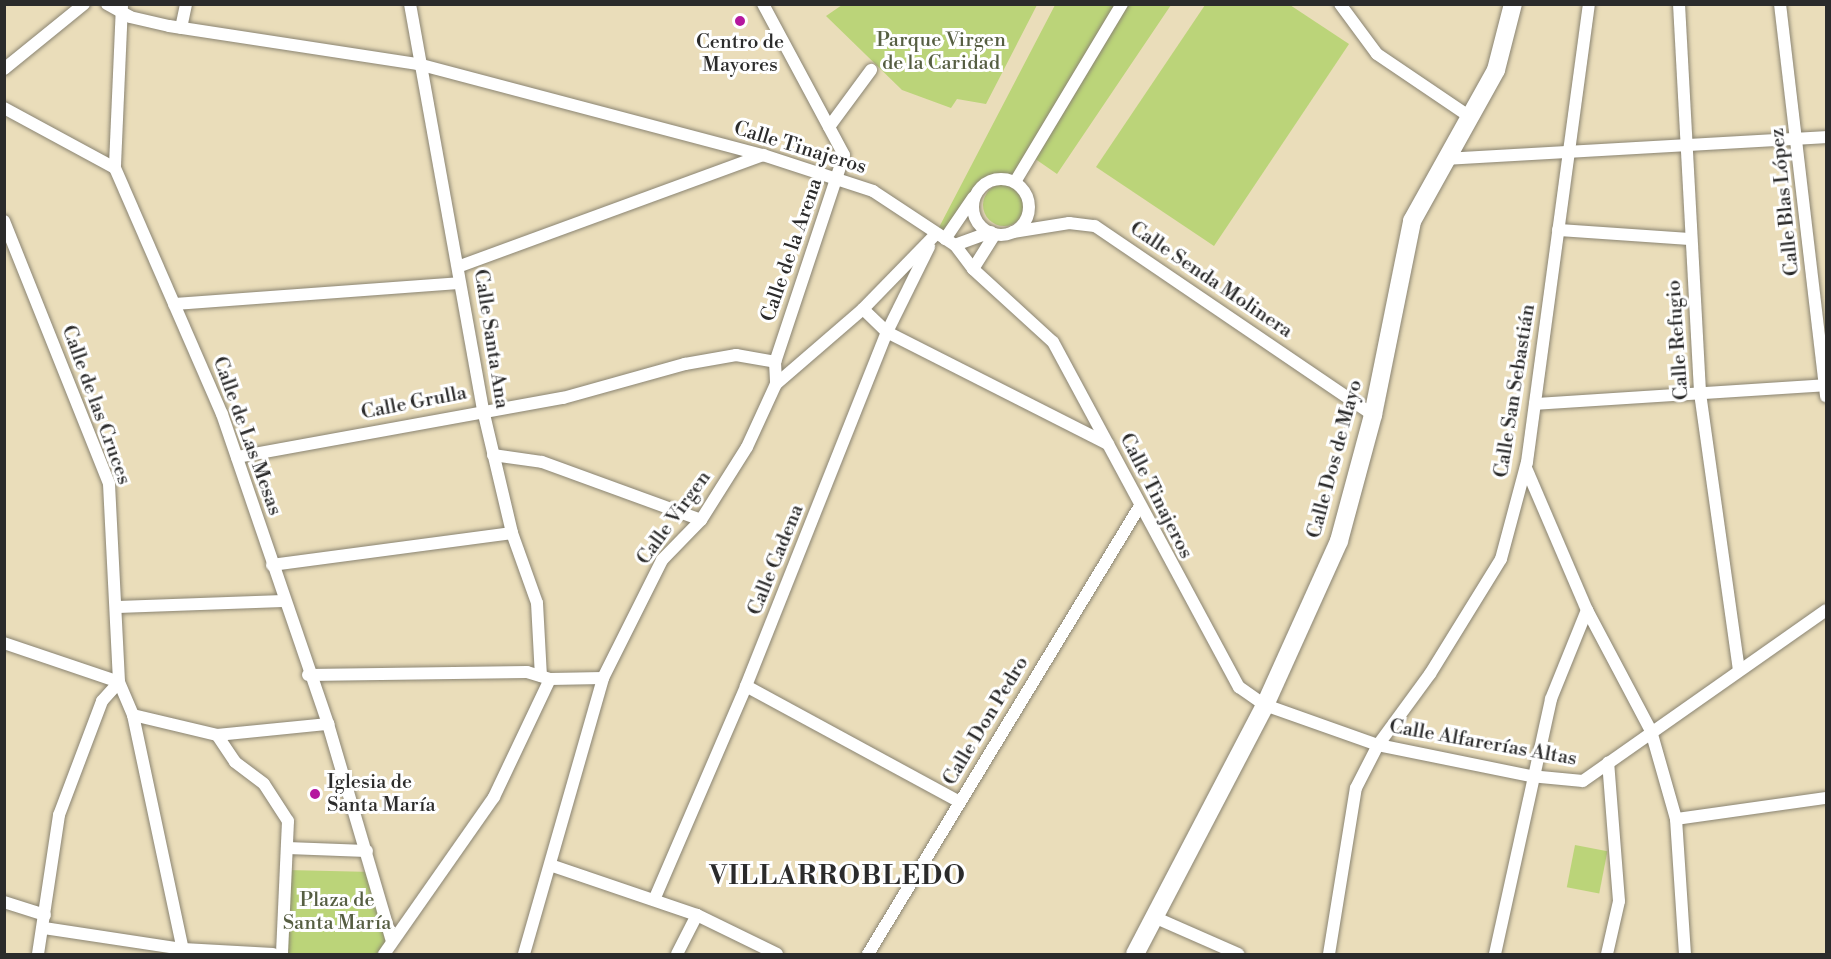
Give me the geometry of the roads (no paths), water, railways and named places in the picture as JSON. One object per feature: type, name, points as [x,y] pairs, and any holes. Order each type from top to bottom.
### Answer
[{"type":"street","points":[[4,69],[84,4]]},
{"type":"street","name":"Calle Tinajeros","points":[[107,4],[181,28],[418,64],[763,155],[838,177],[873,191],[945,240],[973,269],[1053,342],[1108,444],[1138,509],[1239,687],[1265,705]]},
{"type":"street","points":[[181,28],[186,4]]},
{"type":"street","name":"Calle Santa Ana","points":[[384,954],[494,797],[545,677],[537,603],[512,533],[483,410],[459,283],[460,266],[418,64],[410,4]]},
{"type":"street","name":"Calle de la Arena","points":[[763,4],[844,155],[775,362],[776,384]]},
{"type":"street","points":[[1015,182],[1122,4]]},
{"type":"street","points":[[1340,4],[1377,54],[1470,117]]},
{"type":"street","name":"Calle Dos de Mayo","points":[[1139,951],[1265,705],[1339,541],[1373,415],[1412,221],[1496,70],[1513,4]]},
{"type":"street","name":"Calle San Sebastián","points":[[1329,954],[1356,788],[1378,745],[1430,674],[1501,559],[1526,468],[1589,4]]},
{"type":"street","name":"Calle Refugio","points":[[1679,4],[1700,393],[1739,670]]},
{"type":"street","name":"Calle Blas López","points":[[1780,4],[1798,139],[1826,389]]},
{"type":"street","name":"Calle de Las Mesas","points":[[122,8],[115,168],[174,303],[237,457],[308,675],[328,724]]},
{"type":"street","points":[[829,127],[871,70]]},
{"type":"street","points":[[4,108],[115,168]]},
{"type":"street","points":[[1446,159],[1827,137]]},
{"type":"street","points":[[460,266],[763,155]]},
{"type":"street","points":[[945,240],[976,195],[993,180],[1015,182]]},
{"type":"street","points":[[945,240],[1013,232],[1025,221],[1029,204],[1015,182]]},
{"type":"street","points":[[976,195],[975,215],[993,233]]},
{"type":"street","name":"Calle Senda Molinera","points":[[1013,232],[1070,223],[1095,226],[1373,415]]},
{"type":"street","name":"Calle de las Cruces","points":[[6,227],[109,484],[117,607],[118,682]]},
{"type":"street","points":[[1558,230],[1691,239]]},
{"type":"street","points":[[973,269],[993,233]]},
{"type":"street","name":"Calle Virgen","points":[[524,954],[553,866],[603,678],[662,560],[701,520],[747,447],[776,384],[945,240]]},
{"type":"street","name":"Calle Cadena","points":[[654,900],[746,686],[887,332],[945,240]]},
{"type":"street","points":[[174,303],[459,283]]},
{"type":"street","points":[[863,309],[887,332],[1108,444]]},
{"type":"street","name":"Calle Grulla","points":[[237,457],[483,410],[563,398],[617,379],[736,355],[775,362]]},
{"type":"street","points":[[1535,404],[1700,393],[1826,389]]},
{"type":"street","points":[[493,455],[542,462],[701,520]]},
{"type":"street","points":[[1526,468],[1587,610],[1651,731],[1676,819],[1685,954]]},
{"type":"street","name":"Calle Don Pedro","points":[[868,954],[1138,509]]},
{"type":"street","points":[[272,566],[512,533]]},
{"type":"street","points":[[117,607],[284,601]]},
{"type":"street","points":[[1495,954],[1530,776],[1551,699],[1587,610]]},
{"type":"street","name":"Calle Alfarerías Altas","points":[[1265,705],[1378,745],[1530,776],[1583,781],[1651,731],[1827,610]]},
{"type":"street","points":[[4,643],[118,682],[133,716],[184,952]]},
{"type":"street","points":[[308,675],[526,672],[545,677],[603,678]]},
{"type":"street","points":[[38,954],[45,921],[59,815],[102,701],[118,682]]},
{"type":"street","points":[[746,686],[960,802]]},
{"type":"street","points":[[133,716],[217,735],[328,724],[392,941]]},
{"type":"street","points":[[217,735],[235,762],[264,784],[288,821],[282,954]]},
{"type":"street","points":[[1607,954],[1619,901],[1608,762]]},
{"type":"street","points":[[1676,819],[1827,798]]},
{"type":"street","points":[[287,848],[367,851]]},
{"type":"street","points":[[553,866],[697,915],[777,954]]},
{"type":"street","points":[[4,902],[45,921],[184,952],[273,954]]},
{"type":"street","points":[[677,954],[697,915]]},
{"type":"street","points":[[1156,918],[1238,954]]},
{"type":"place","name":"Centro de Mayores","points":[[740,21]]},
{"type":"place","name":"Iglesia de Santa María","points":[[315,794]]},
{"type":"district","name":"VILLARROBLEDO","points":[[838,877]]},
{"type":"park label","name":"Parque Virgen de la Caridad","points":[[941,52]]},
{"type":"park label","name":"Plaza de Santa María","points":[[337,912]]}]
